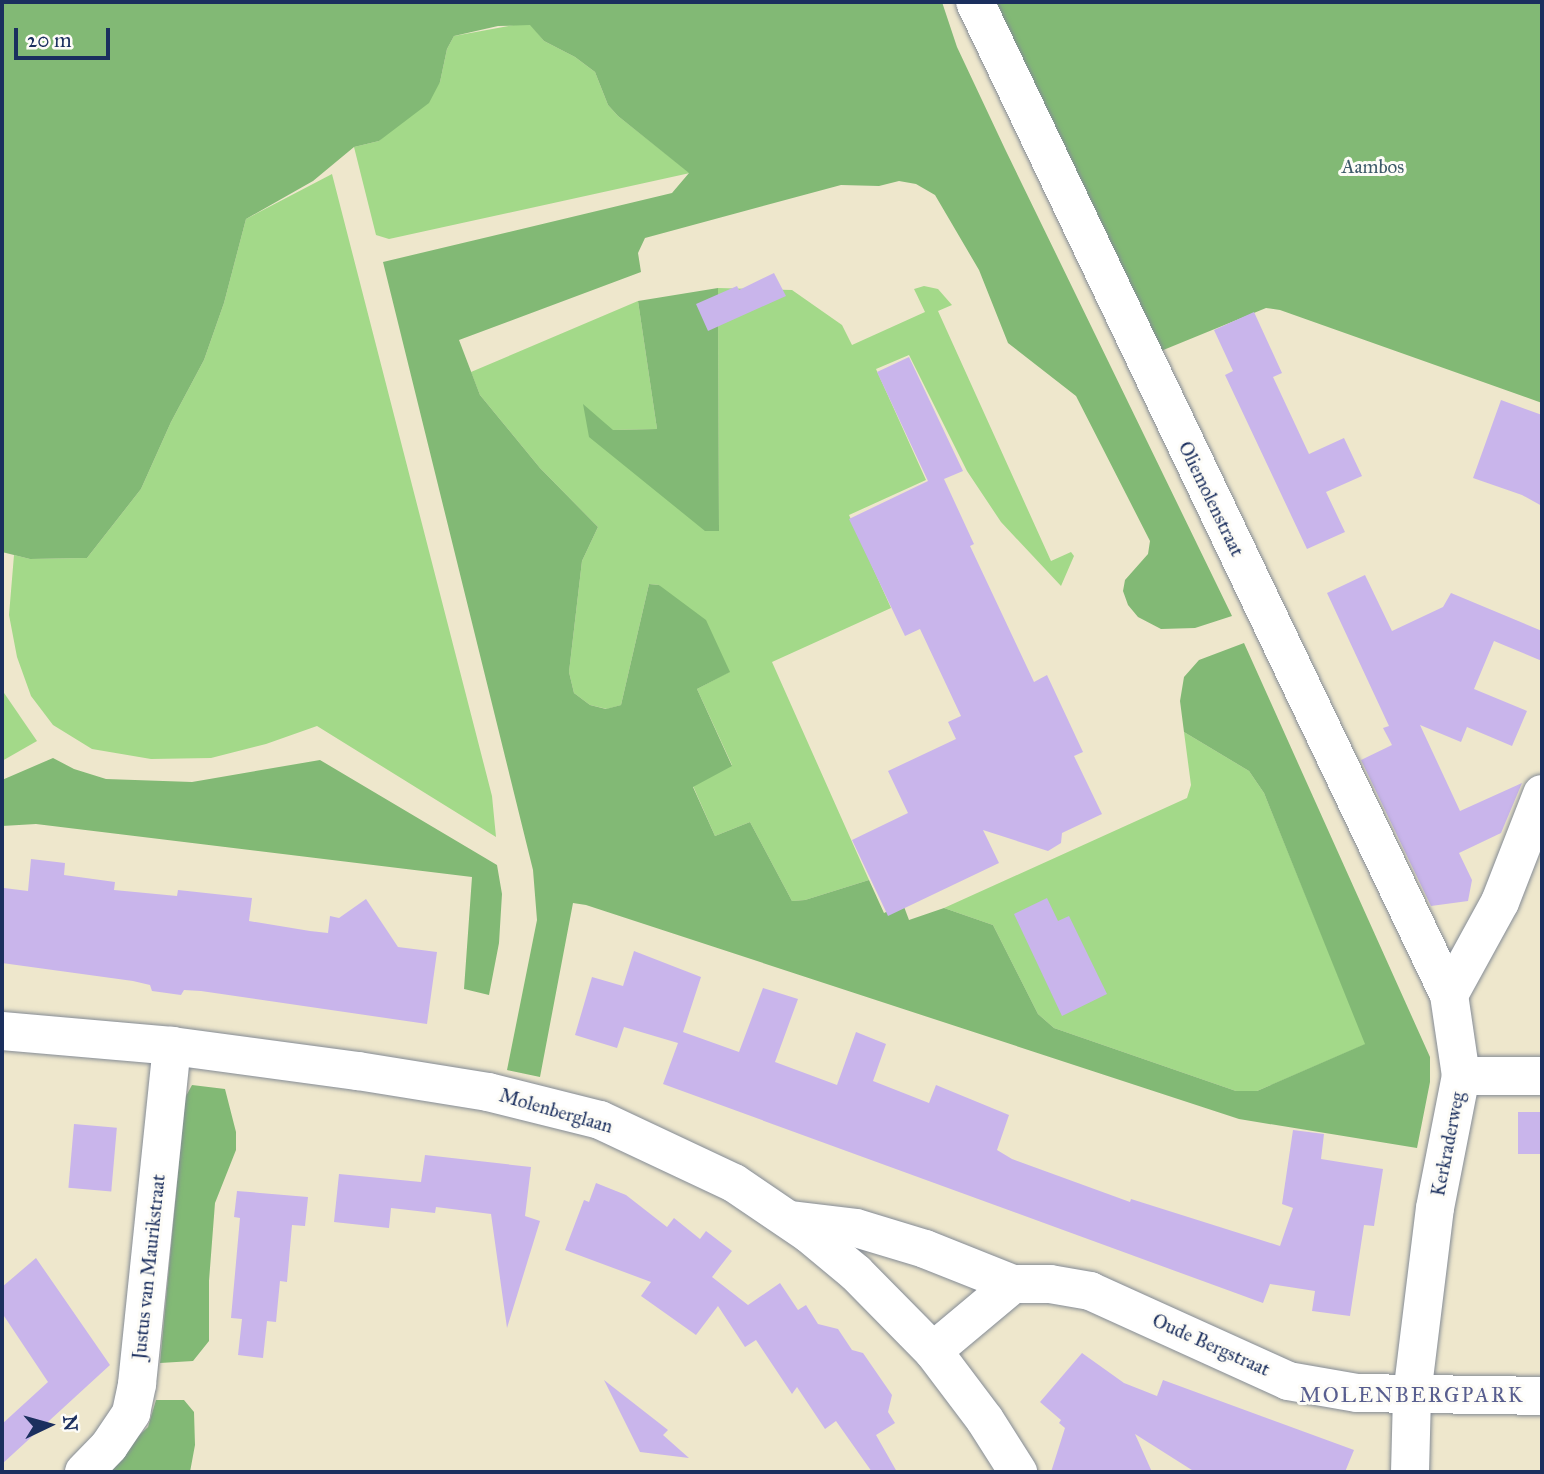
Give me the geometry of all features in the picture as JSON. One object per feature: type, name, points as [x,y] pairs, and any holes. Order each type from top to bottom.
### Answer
[{"type":"street","name":"Oliemolenstraat","points":[[975,2],[1449,995]]},
{"type":"street","points":[[1449,995],[1500,902],[1542,794]]},
{"type":"street","name":"Kerkraderweg","points":[[1410,1472],[1412,1395],[1435,1208],[1461,1076],[1449,995]]},
{"type":"street","name":"Molenberglaan","points":[[2,1031],[172,1045],[488,1092],[600,1119],[702,1165],[790,1220],[856,1273],[933,1351],[990,1428],[1018,1472]]},
{"type":"street","name":"Justus van Maurikstraat","points":[[84,1472],[109,1446],[131,1412],[137,1384],[172,1045]]},
{"type":"street","points":[[1461,1076],[1542,1076]]},
{"type":"street","name":"Oude Bergstraat","points":[[790,1220],[856,1228],[925,1249],[1013,1284],[1050,1284],[1090,1291],[1288,1381],[1357,1393],[1542,1396]]},
{"type":"street","points":[[933,1351],[1013,1284]]},
{"type":"green space","points":[[2,2],[942,2],[957,47],[1005,149],[1232,616],[1195,628],[1161,629],[1138,617],[1128,605],[1123,591],[1125,580],[1148,554],[1150,541],[1076,396],[1008,343],[979,270],[935,195],[916,184],[899,181],[879,186],[841,185],[645,238],[638,253],[641,272],[459,340],[480,395],[540,468],[598,527],[582,561],[569,672],[574,693],[590,705],[606,709],[621,705],[649,584],[659,585],[706,620],[730,672],[697,689],[732,766],[693,787],[715,836],[750,822],[792,901],[805,900],[869,880],[884,913],[903,904],[909,920],[944,908],[993,925],[1038,1014],[1054,1028],[1236,1091],[1257,1091],[1365,1044],[1264,793],[1249,771],[1184,732],[1180,701],[1184,677],[1199,660],[1244,643],[1430,1057],[1430,1082],[1417,1148],[1239,1119],[586,905],[573,903],[540,1077],[507,1070],[537,920],[533,870],[383,262],[672,193],[689,173],[618,116],[608,105],[595,72],[575,57],[544,41],[530,25],[498,26],[454,36],[447,49],[440,82],[429,103],[379,141],[354,147],[313,181],[246,219],[224,303],[204,360],[171,422],[141,489],[87,558],[30,559],[2,552]]},
{"type":"green space","name":"Aambos","points":[[997,2],[1542,2],[1542,403],[1280,310],[1266,308],[1156,353],[1019,77]]},
{"type":"green space","points":[[519,24],[531,25],[544,41],[575,57],[595,72],[608,105],[618,116],[690,173],[389,239],[376,235],[354,147],[379,141],[440,82],[447,49],[454,36]]},
{"type":"green space","points":[[332,174],[492,796],[496,837],[317,726],[266,744],[211,758],[151,759],[92,749],[53,725],[31,696],[17,657],[9,615],[14,555],[30,559],[87,558],[141,489],[171,422],[204,360],[224,303],[246,219]]},
{"type":"green space","points":[[924,286],[938,289],[952,305],[938,311],[1051,561],[1071,552],[1074,556],[1061,586],[1001,522],[967,471],[909,355],[876,369],[926,480],[849,515],[891,608],[772,662],[869,880],[805,900],[792,901],[750,822],[715,836],[693,786],[732,765],[697,689],[729,672],[659,585],[649,584],[621,705],[607,709],[590,705],[574,693],[569,672],[582,561],[598,527],[540,468],[480,395],[471,372],[638,301],[657,429],[613,430],[719,531],[718,288],[792,290],[842,325],[852,345],[925,312],[914,289]]},
{"type":"green space","points":[[718,288],[719,531],[705,531],[589,437],[583,404],[613,430],[657,429],[638,301]]},
{"type":"green space","points":[[2,690],[37,741],[2,761]]},
{"type":"green space","points":[[1184,732],[1249,771],[1264,793],[1366,1044],[1257,1091],[1236,1091],[1054,1028],[1038,1014],[993,925],[944,908],[1187,798],[1191,785]]},
{"type":"green space","points":[[53,758],[74,769],[106,779],[192,782],[320,760],[497,865],[502,894],[499,943],[489,995],[464,989],[472,877],[36,824],[2,826],[2,780]]},
{"type":"green space","points":[[192,1085],[225,1089],[236,1132],[236,1150],[215,1203],[209,1281],[209,1341],[193,1361],[160,1363],[185,1098]]},
{"type":"green space","points":[[156,1400],[184,1400],[194,1412],[195,1445],[190,1472],[100,1472],[148,1427]]},
{"type":"building","points":[[774,273],[786,296],[708,331],[696,304],[737,286],[739,290]]},
{"type":"building","points":[[1254,312],[1282,373],[1273,377],[1309,454],[1344,438],[1362,476],[1326,492],[1345,532],[1307,549],[1225,375],[1233,371],[1214,330]]},
{"type":"building","points":[[909,357],[963,471],[944,479],[974,544],[970,546],[1034,682],[1047,675],[1083,752],[1074,756],[1102,814],[1062,833],[1061,843],[1048,851],[983,830],[999,863],[888,916],[852,840],[908,813],[888,771],[956,739],[948,722],[961,716],[920,629],[905,636],[849,519],[928,481],[877,372]]},
{"type":"building","points":[[1501,400],[1542,415],[1542,506],[1522,495],[1473,478]]},
{"type":"building","points":[[1365,575],[1392,631],[1443,607],[1451,593],[1542,631],[1542,661],[1494,641],[1474,689],[1527,711],[1512,746],[1467,727],[1461,742],[1420,725],[1460,811],[1522,783],[1501,833],[1459,853],[1472,880],[1468,901],[1431,906],[1361,760],[1392,745],[1383,728],[1389,726],[1327,593]]},
{"type":"building","points":[[31,859],[65,863],[64,875],[115,882],[114,890],[177,896],[178,890],[252,898],[249,921],[310,931],[328,933],[330,916],[339,918],[366,899],[398,947],[437,952],[427,1024],[201,991],[184,990],[181,995],[152,991],[150,985],[133,981],[2,963],[4,888],[28,891]]},
{"type":"building","points":[[1047,898],[1058,921],[1069,916],[1107,994],[1062,1016],[1014,914]]},
{"type":"building","points":[[634,951],[701,977],[683,1032],[739,1052],[763,988],[798,999],[775,1062],[837,1085],[856,1032],[886,1044],[873,1081],[929,1103],[936,1085],[1009,1115],[997,1150],[1012,1159],[1130,1202],[1131,1199],[1280,1246],[1293,1208],[1282,1204],[1293,1130],[1324,1134],[1321,1159],[1383,1169],[1374,1226],[1364,1225],[1350,1316],[1312,1311],[1315,1291],[1270,1284],[1263,1303],[663,1084],[678,1043],[624,1027],[617,1048],[575,1035],[592,977],[623,986]]},
{"type":"building","points":[[1518,1112],[1542,1112],[1542,1154],[1518,1154]]},
{"type":"building","points":[[74,1124],[117,1128],[111,1192],[68,1188]]},
{"type":"building","points":[[425,1155],[531,1167],[525,1216],[540,1221],[507,1328],[491,1214],[436,1207],[435,1213],[391,1208],[389,1228],[334,1222],[339,1174],[421,1182]]},
{"type":"building","points":[[596,1183],[626,1195],[667,1227],[674,1218],[700,1239],[706,1231],[732,1251],[712,1277],[748,1305],[780,1283],[798,1310],[806,1305],[818,1324],[838,1329],[852,1350],[863,1353],[892,1395],[888,1412],[895,1423],[876,1435],[897,1472],[872,1472],[836,1421],[825,1429],[797,1387],[792,1394],[756,1340],[745,1347],[718,1306],[696,1335],[641,1296],[651,1282],[565,1250],[584,1200],[589,1202]]},
{"type":"building","points":[[237,1191],[308,1197],[305,1226],[292,1225],[287,1282],[280,1281],[276,1322],[267,1321],[263,1358],[238,1355],[242,1319],[231,1318],[240,1218],[234,1217]]},
{"type":"building","points":[[36,1258],[110,1365],[2,1464],[2,1424],[48,1382],[2,1313],[2,1287]]},
{"type":"building","points":[[1082,1353],[1124,1383],[1157,1396],[1163,1380],[1354,1450],[1345,1472],[1195,1472],[1135,1434],[1152,1472],[1051,1472],[1065,1428],[1059,1423],[1061,1420],[1040,1402]]},
{"type":"building","points":[[604,1380],[668,1430],[663,1435],[689,1458],[640,1452]]},
{"type":"district","name":"MOLENBERGPARK","points":[[1412,1395]]}]
